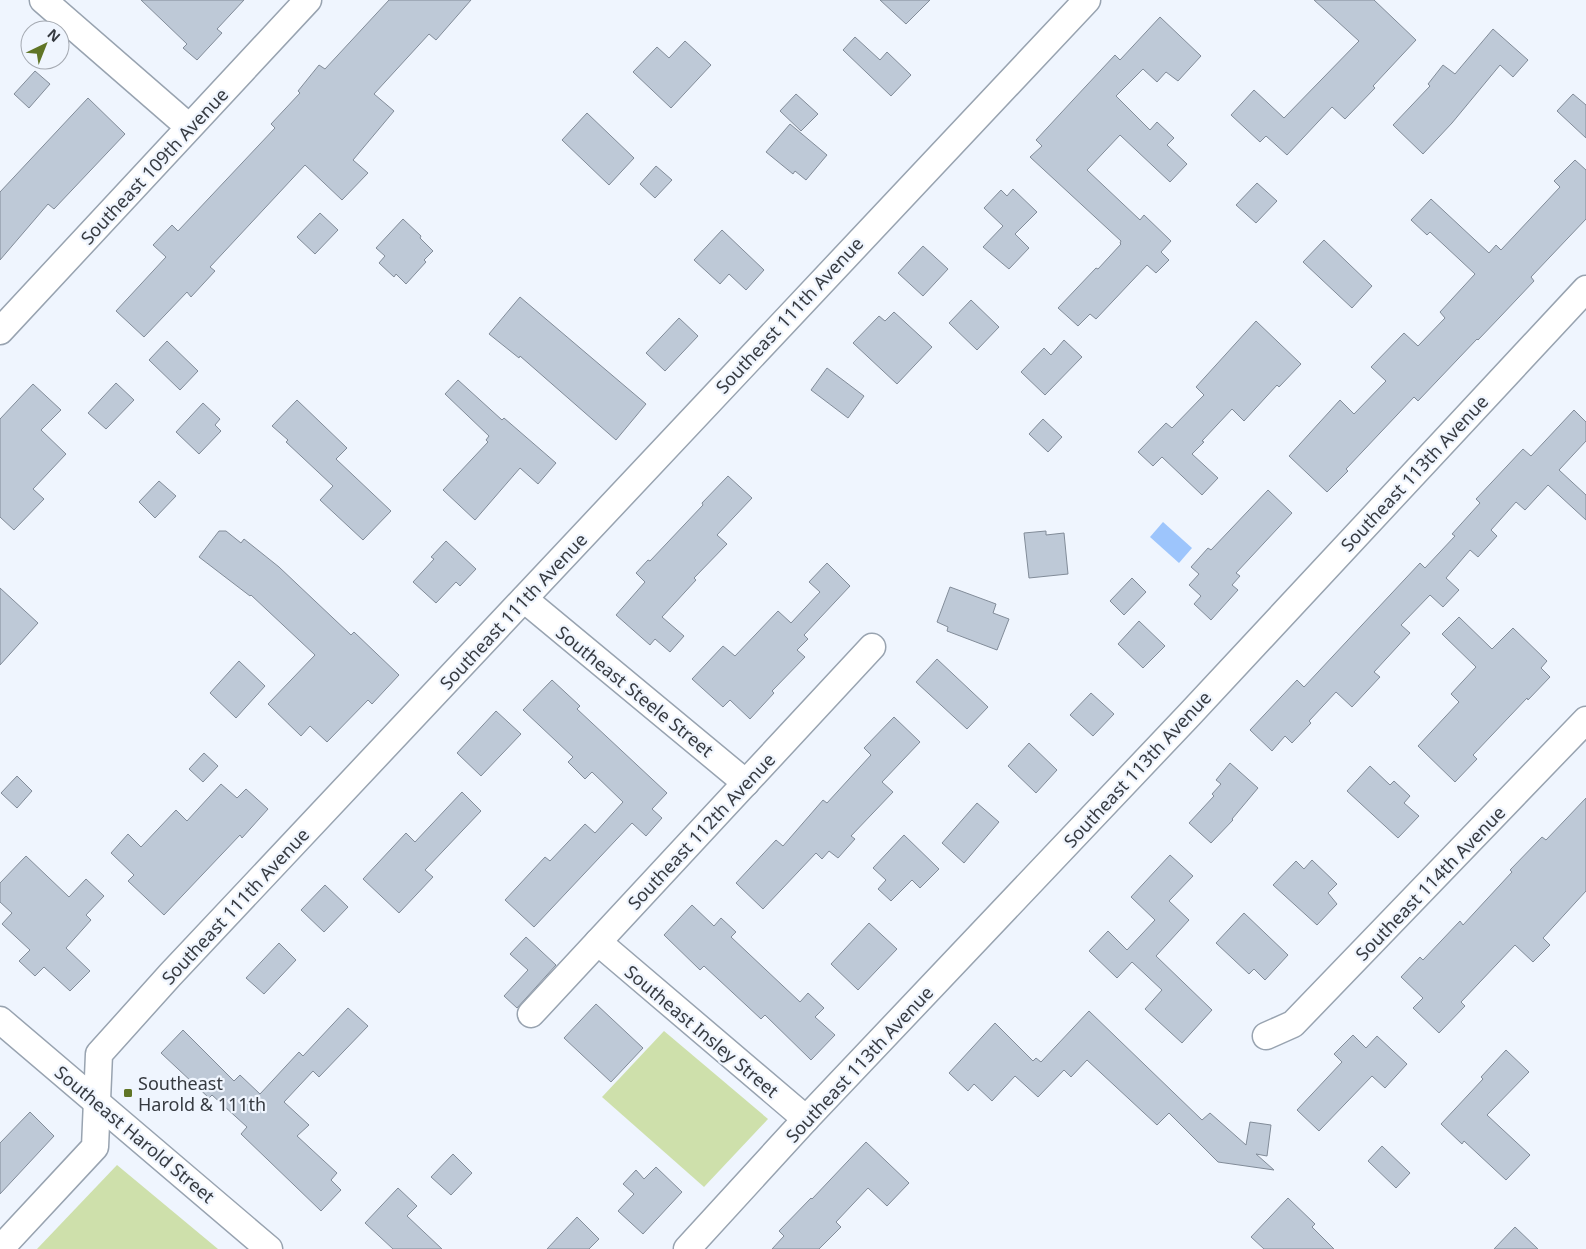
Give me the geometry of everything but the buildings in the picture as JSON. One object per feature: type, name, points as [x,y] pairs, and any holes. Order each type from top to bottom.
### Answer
[{"type":"street","points":[[43,0],[189,127]]},
{"type":"street","name":"Southeast 109th Avenue","points":[[0,331],[308,0]]},
{"type":"street","name":"Southeast 111th Avenue","points":[[0,1249],[95,1146],[99,1054],[184,961],[1086,0]]},
{"type":"street","name":"Southeast 113th Avenue","points":[[687,1249],[806,1119],[1190,714],[1586,289]]},
{"type":"street","name":"Southeast Steele Street","points":[[524,599],[746,782]]},
{"type":"street","name":"Southeast 112th Avenue","points":[[531,1014],[872,647]]},
{"type":"street","name":"Southeast 114th Avenue","points":[[1266,1036],[1293,1024],[1586,720]]},
{"type":"street","name":"Southeast Insley Street","points":[[598,942],[806,1119]]},
{"type":"street","name":"Southeast Harold Street","points":[[0,1020],[269,1249]]},
{"type":"green space","points":[[664,1031],[768,1119],[704,1187],[602,1097]]},
{"type":"green space","points":[[117,1165],[218,1249],[37,1249]]},
{"type":"water","points":[[1163,522],[1192,548],[1179,563],[1150,537]]},
{"type":"place","name":"Southeast Harold & 111th","points":[[128,1093]]}]
